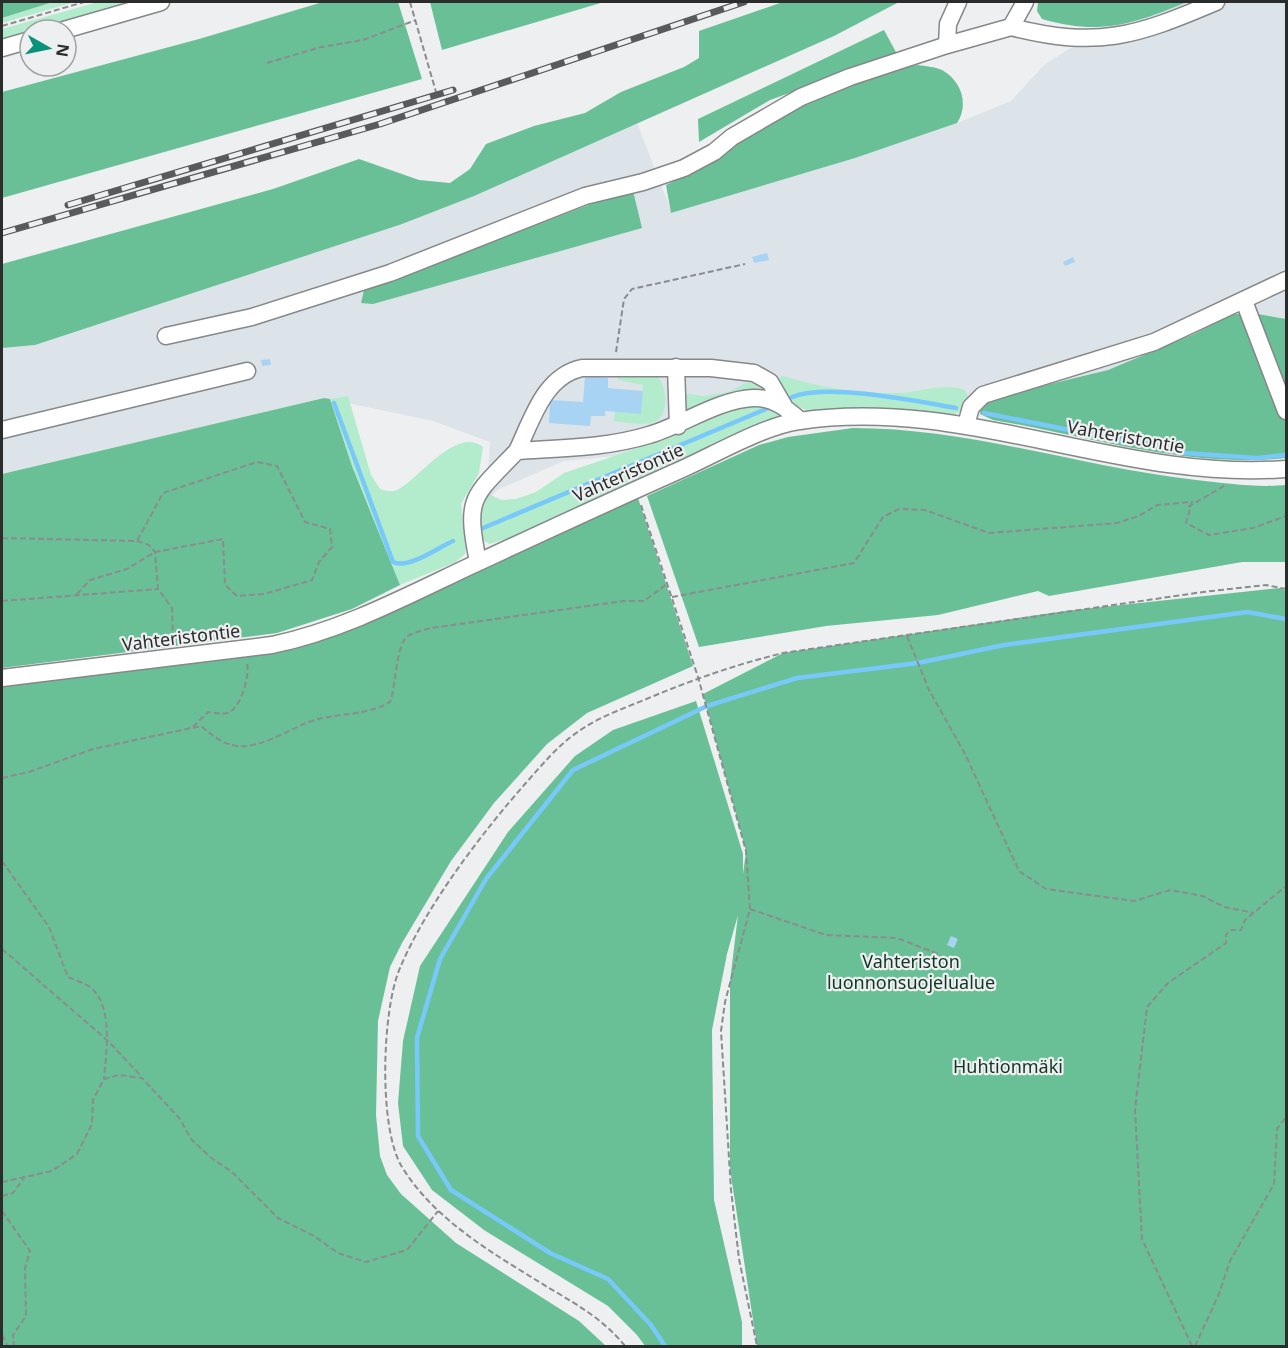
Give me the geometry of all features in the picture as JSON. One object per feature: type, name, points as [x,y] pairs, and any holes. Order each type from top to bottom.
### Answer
[{"type":"street","points":[[78,26],[161,2]]},
{"type":"street","points":[[947,45],[948,24],[958,2]]},
{"type":"street","points":[[1011,27],[1025,2]]},
{"type":"street","points":[[166,336],[252,317],[390,273],[585,196],[643,182],[684,168],[714,153],[732,137],[801,97],[873,69],[947,45],[1011,27],[1073,39],[1115,38],[1216,2]]},
{"type":"street","points":[[2,48],[18,43]]},
{"type":"street","points":[[966,425],[971,407],[983,395],[1154,342],[1287,280]]},
{"type":"street","points":[[1244,301],[1287,411]]},
{"type":"street","points":[[676,367],[678,426]]},
{"type":"street","points":[[478,562],[471,518],[475,499],[517,451],[548,389],[559,377],[582,368],[723,369],[762,376],[773,386],[784,406]]},
{"type":"street","points":[[2,430],[247,371]]},
{"type":"street","points":[[517,451],[601,446],[678,426],[743,400],[768,399],[784,406],[801,421]]},
{"type":"street","name":"Vahteristontie","points":[[2,678],[244,648],[290,641],[321,632],[395,602],[636,489],[778,427],[801,421],[893,416],[966,425],[1177,466],[1249,471],[1287,469]]},
{"type":"path","points":[[2,26],[84,2]]},
{"type":"path","points":[[410,2],[436,92]]},
{"type":"path","points":[[267,63],[321,47],[363,40],[416,20]]},
{"type":"path","points":[[613,367],[624,299],[632,289],[745,264]]},
{"type":"path","points":[[77,594],[90,580],[127,569],[155,552],[223,539],[225,585],[237,596],[264,594],[312,580],[319,562],[332,547],[330,528],[305,522],[277,466],[257,462],[163,493],[137,541]]},
{"type":"path","points":[[1190,506],[1249,471]]},
{"type":"path","points":[[636,489],[698,677],[746,851],[750,909],[725,1002],[722,1031],[731,1190],[738,1259],[757,1347]]},
{"type":"path","points":[[672,597],[854,563],[883,517],[899,509],[925,510],[989,533],[1117,523],[1139,516],[1157,506],[1192,502],[1186,523],[1209,535],[1253,528],[1287,516]]},
{"type":"path","points":[[2,538],[137,541],[149,545],[155,552],[158,589],[172,608],[173,658]]},
{"type":"path","points":[[2,778],[29,772],[93,749],[193,727],[201,726],[221,742],[239,747],[285,734],[307,722],[378,709],[390,702],[395,688],[399,649],[406,636],[431,628],[624,601],[644,601],[667,584]]},
{"type":"path","points":[[625,1347],[601,1320],[491,1251],[438,1211],[401,1166],[389,1130],[388,1023],[399,969],[461,864],[505,807],[556,749],[596,720],[698,677],[783,653],[1225,589],[1266,585],[1287,589]]},
{"type":"path","points":[[2,601],[158,589]]},
{"type":"path","points":[[907,636],[929,690],[965,754],[1018,871],[1046,889],[1134,901],[1170,890],[1203,897],[1224,907],[1256,913]]},
{"type":"path","points":[[193,727],[208,712],[227,713],[237,707],[250,672],[244,648]]},
{"type":"path","points":[[2,861],[50,927],[68,977],[91,988],[105,1014],[108,1041],[104,1079],[93,1100],[92,1124],[77,1154],[52,1171],[2,1182]]},
{"type":"path","points":[[1193,1347],[1142,1239],[1135,1110],[1147,1007],[1168,983],[1226,943],[1226,934],[1230,930],[1241,930],[1245,920],[1287,886]]},
{"type":"path","points":[[750,909],[826,935],[897,938],[941,955]]},
{"type":"path","points":[[2,949],[108,1041],[180,1119],[191,1139],[210,1157],[232,1172],[278,1218],[314,1236],[338,1253],[366,1262],[407,1250],[438,1211]]},
{"type":"path","points":[[104,1079],[119,1075],[142,1078]]},
{"type":"path","points":[[1193,1347],[1220,1294],[1230,1261],[1274,1184],[1277,1129],[1287,1117]]},
{"type":"path","points":[[2,1196],[13,1193],[24,1178]]},
{"type":"path","points":[[2,1211],[30,1251],[25,1268],[26,1316],[13,1335],[14,1347]]},
{"type":"path","points":[[2,1335],[8,1347]]},
{"type":"shaded area","points":[[1187,2],[1286,2],[1286,319],[1258,314],[1232,314],[1194,334],[1108,370],[1000,396],[932,405],[819,395],[627,455],[564,461],[497,490],[486,504],[490,442],[433,421],[324,398],[2,474],[2,348],[35,345],[636,120],[672,213],[957,123],[1011,101],[1044,65],[1100,29],[1146,17]]},
{"type":"green space","points":[[2,2],[53,2],[2,18]]},
{"type":"green space","points":[[53,2],[75,2],[2,23],[2,18]]},
{"type":"green space","points":[[98,2],[133,2],[78,18],[41,18]]},
{"type":"green space","points":[[323,2],[398,2],[422,79],[2,198],[2,92],[54,78],[78,78],[78,72]]},
{"type":"green space","points":[[430,2],[604,2],[442,50]]},
{"type":"green space","points":[[783,2],[899,2],[834,36],[474,196],[402,224],[35,345],[2,348],[2,264],[273,189],[359,159],[419,180],[450,183],[470,169],[486,144],[534,126],[585,113],[621,92],[684,67],[699,58],[699,31]]},
{"type":"green space","points":[[1038,2],[1187,2],[1133,22],[1082,27],[1042,19],[1037,11]]},
{"type":"green space","points":[[18,24],[18,35],[2,40],[2,29]]},
{"type":"green space","points":[[884,30],[897,54],[770,100],[699,142],[698,119]]},
{"type":"green space","points":[[918,65],[942,70],[959,87],[963,109],[957,123],[855,158],[671,213],[666,185],[698,170],[773,120],[830,93],[903,67]]},
{"type":"green space","points":[[633,191],[642,228],[373,304],[361,303],[364,290],[599,201]]},
{"type":"green space","points":[[1232,314],[1258,314],[1286,319],[1286,458],[1212,459],[1176,455],[993,420],[980,414],[981,405],[1000,396],[1108,370],[1194,334]]},
{"type":"green space","points":[[617,374],[656,375],[660,379],[665,391],[665,405],[656,421],[635,424],[614,421],[615,412],[641,413],[643,385],[618,380]]},
{"type":"green space","points":[[780,377],[825,386],[868,392],[905,393],[949,387],[965,390],[969,398],[960,412],[953,415],[888,409],[817,412],[803,409],[792,403],[780,386]]},
{"type":"green space","points":[[754,382],[769,391],[685,410],[683,393],[703,396],[729,392],[745,383]]},
{"type":"green space","points":[[348,396],[371,475],[380,489],[394,491],[402,487],[436,458],[460,443],[472,442],[483,447],[479,473],[461,504],[467,546],[465,554],[456,562],[400,585],[352,466],[330,399]]},
{"type":"green space","points":[[324,398],[330,399],[352,466],[400,585],[352,609],[277,633],[2,668],[2,474]]},
{"type":"green space","points":[[765,404],[780,414],[778,418],[509,538],[490,544],[480,539],[475,516],[488,494],[502,500],[516,499],[536,492],[564,473],[670,437],[742,406]]},
{"type":"green space","points":[[853,428],[940,434],[1196,480],[1252,486],[1286,485],[1286,562],[1242,562],[1049,596],[1038,591],[938,615],[826,626],[699,647],[647,496],[759,445],[788,437]]},
{"type":"green space","points":[[637,495],[693,666],[587,713],[547,744],[494,803],[451,861],[402,943],[390,967],[378,1021],[376,1115],[380,1156],[387,1175],[401,1194],[456,1243],[579,1321],[606,1346],[2,1346],[2,683],[285,648]]},
{"type":"green space","name":"Huhtionmäki","points":[[1280,588],[1286,591],[1286,1346],[757,1346],[730,1169],[730,981],[738,915],[727,954],[712,1030],[714,1200],[742,1322],[742,1346],[645,1346],[608,1306],[484,1230],[432,1190],[403,1146],[398,1103],[403,1041],[420,966],[508,832],[575,756],[613,730],[696,701],[743,854],[743,874],[746,851],[703,694],[783,653],[1065,611]]},
{"type":"building","points":[[767,253],[769,260],[754,263],[752,257]]},
{"type":"building","points":[[1073,257],[1075,262],[1065,266],[1063,262]]},
{"type":"building","points":[[270,359],[271,365],[262,366],[261,360]]},
{"type":"building","points":[[585,376],[608,378],[608,388],[643,391],[641,414],[605,411],[605,416],[591,416],[590,426],[549,423],[550,400],[583,402]]},
{"type":"building","points":[[951,936],[958,939],[954,948],[947,945]]},
{"type":"waterway","points":[[792,397],[808,393],[849,392],[956,408]]},
{"type":"waterway","points":[[334,403],[393,562],[407,563],[453,541]]},
{"type":"waterway","points":[[483,528],[766,409]]},
{"type":"waterway","points":[[984,413],[1185,453],[1256,458],[1286,455]]},
{"type":"waterway","points":[[665,1346],[651,1325],[608,1279],[550,1253],[451,1190],[418,1136],[417,1038],[440,959],[486,879],[573,770],[707,706],[797,678],[918,663],[1004,645],[1247,612],[1286,619]]},
{"type":"railway","points":[[2,233],[380,124],[744,2]]},
{"type":"railway","points":[[68,205],[453,90]]},
{"type":"park label","name":"Vahteriston luonnonsuojelualue","points":[[911,971]]}]
